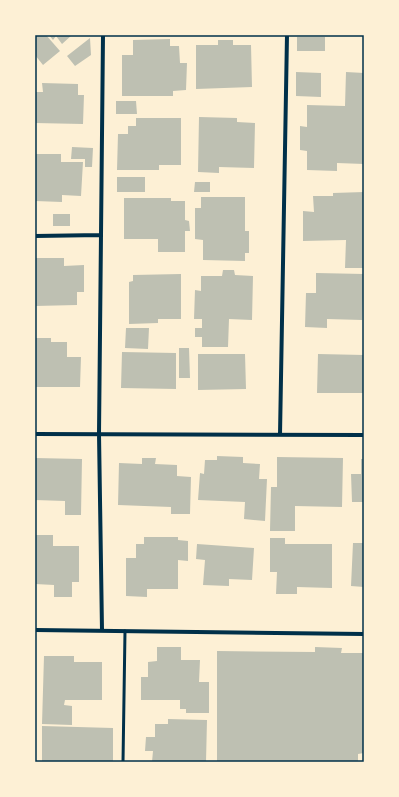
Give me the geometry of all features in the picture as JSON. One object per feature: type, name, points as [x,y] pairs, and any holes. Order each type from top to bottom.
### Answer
[{"type":"street","points":[[102,630],[99,434],[103,35]]},
{"type":"street","points":[[280,435],[287,35]]},
{"type":"street","points":[[35,236],[101,235]]},
{"type":"street","points":[[35,434],[364,435]]},
{"type":"street","points":[[35,630],[364,634]]},
{"type":"lane","points":[[123,762],[126,630]]},
{"type":"building","points":[[35,35],[46,35],[60,51],[43,65],[35,55]]},
{"type":"building","points":[[49,35],[72,35],[62,44],[56,36],[53,40]]},
{"type":"building","points":[[297,37],[325,37],[325,51],[297,51]]},
{"type":"building","points":[[90,38],[91,55],[75,66],[67,56]]},
{"type":"building","points":[[170,39],[170,46],[179,46],[180,63],[187,63],[186,90],[173,91],[173,96],[122,96],[122,55],[133,55],[133,40]]},
{"type":"building","points":[[218,40],[233,40],[233,45],[251,45],[252,87],[196,89],[196,45],[218,45]]},
{"type":"building","points":[[296,72],[321,73],[321,97],[296,96]]},
{"type":"building","points":[[346,72],[364,73],[364,164],[337,163],[337,171],[307,170],[307,151],[300,150],[300,126],[307,127],[307,105],[345,106]]},
{"type":"building","points":[[42,83],[78,84],[78,95],[84,95],[83,124],[35,123],[35,92],[43,92]]},
{"type":"building","points":[[116,101],[136,101],[137,114],[116,114]]},
{"type":"building","points":[[199,117],[237,118],[237,122],[255,123],[254,168],[219,167],[219,173],[198,172]]},
{"type":"building","points":[[136,118],[181,118],[181,165],[159,165],[159,170],[117,170],[118,134],[128,134],[128,126],[136,126]]},
{"type":"building","points":[[72,147],[93,148],[92,167],[85,167],[85,159],[71,159]]},
{"type":"building","points":[[35,154],[61,154],[61,162],[83,162],[81,196],[62,195],[62,202],[35,201]]},
{"type":"building","points":[[117,177],[145,177],[145,192],[117,192]]},
{"type":"building","points":[[195,182],[210,182],[210,192],[194,192]]},
{"type":"building","points":[[364,192],[364,268],[345,268],[346,240],[303,241],[303,211],[314,212],[313,196],[333,196],[333,193]]},
{"type":"building","points":[[201,197],[245,197],[245,231],[249,231],[249,253],[245,253],[245,261],[203,260],[203,240],[195,239],[195,208],[201,208]]},
{"type":"building","points":[[124,198],[171,198],[171,201],[185,201],[185,220],[189,221],[190,231],[185,231],[185,252],[158,252],[158,239],[124,239]]},
{"type":"building","points":[[53,214],[70,214],[70,226],[53,226]]},
{"type":"building","points":[[35,258],[64,258],[64,266],[84,265],[84,292],[77,292],[77,305],[35,306]]},
{"type":"building","points":[[223,270],[234,270],[235,275],[253,276],[252,320],[229,319],[228,347],[202,347],[202,337],[195,337],[195,328],[202,328],[202,319],[194,319],[195,290],[201,291],[201,276],[222,276]]},
{"type":"building","points":[[316,273],[364,274],[362,320],[327,319],[327,328],[305,327],[306,293],[316,293]]},
{"type":"building","points":[[181,274],[181,319],[158,319],[158,323],[129,324],[129,282],[133,281],[133,275]]},
{"type":"building","points":[[126,328],[149,328],[148,349],[125,348]]},
{"type":"building","points":[[35,338],[51,338],[51,342],[67,342],[67,357],[81,357],[80,387],[35,387]]},
{"type":"building","points":[[179,348],[189,348],[190,378],[179,378]]},
{"type":"building","points":[[122,352],[176,353],[176,389],[121,388]]},
{"type":"building","points":[[198,354],[245,354],[246,389],[198,390]]},
{"type":"building","points":[[318,354],[364,355],[364,393],[317,393]]},
{"type":"building","points":[[217,456],[243,457],[243,463],[260,464],[259,479],[267,479],[265,521],[244,519],[245,502],[198,500],[200,473],[204,474],[205,460],[217,460]]},
{"type":"building","points":[[277,457],[343,458],[342,507],[295,506],[295,531],[270,531],[271,487],[277,487]]},
{"type":"building","points":[[35,458],[82,459],[81,515],[65,515],[65,501],[35,500]]},
{"type":"building","points":[[142,458],[156,458],[155,464],[177,465],[177,476],[191,477],[190,514],[171,514],[171,507],[118,505],[119,463],[142,464]]},
{"type":"building","points":[[361,459],[364,459],[364,502],[352,502],[351,474],[361,474]]},
{"type":"building","points":[[35,535],[53,535],[53,546],[79,546],[79,582],[72,582],[72,597],[54,597],[54,585],[35,584]]},
{"type":"building","points":[[144,537],[178,537],[178,540],[188,541],[188,561],[178,560],[178,589],[147,589],[147,597],[126,596],[126,558],[136,558],[136,544],[144,544]]},
{"type":"building","points":[[270,538],[285,538],[285,544],[332,544],[332,588],[297,587],[297,594],[276,594],[277,572],[270,572]]},
{"type":"building","points":[[353,543],[364,543],[364,587],[351,586]]},
{"type":"building","points":[[197,544],[254,548],[252,580],[229,579],[229,586],[203,585],[205,560],[196,559]]},
{"type":"building","points":[[157,647],[181,647],[181,660],[200,660],[199,682],[209,682],[209,713],[186,713],[186,709],[180,709],[180,700],[141,700],[141,677],[148,677],[148,662],[157,661]]},
{"type":"building","points":[[315,647],[342,648],[341,653],[364,653],[364,753],[358,754],[358,762],[217,762],[217,651],[315,652]]},
{"type":"building","points":[[44,656],[74,656],[74,662],[102,662],[102,700],[65,700],[64,705],[72,706],[72,725],[42,724]]},
{"type":"building","points":[[168,719],[207,720],[206,762],[152,762],[153,751],[145,751],[146,737],[155,737],[155,724],[168,724]]},
{"type":"building","points":[[42,726],[113,728],[113,762],[42,762]]}]
